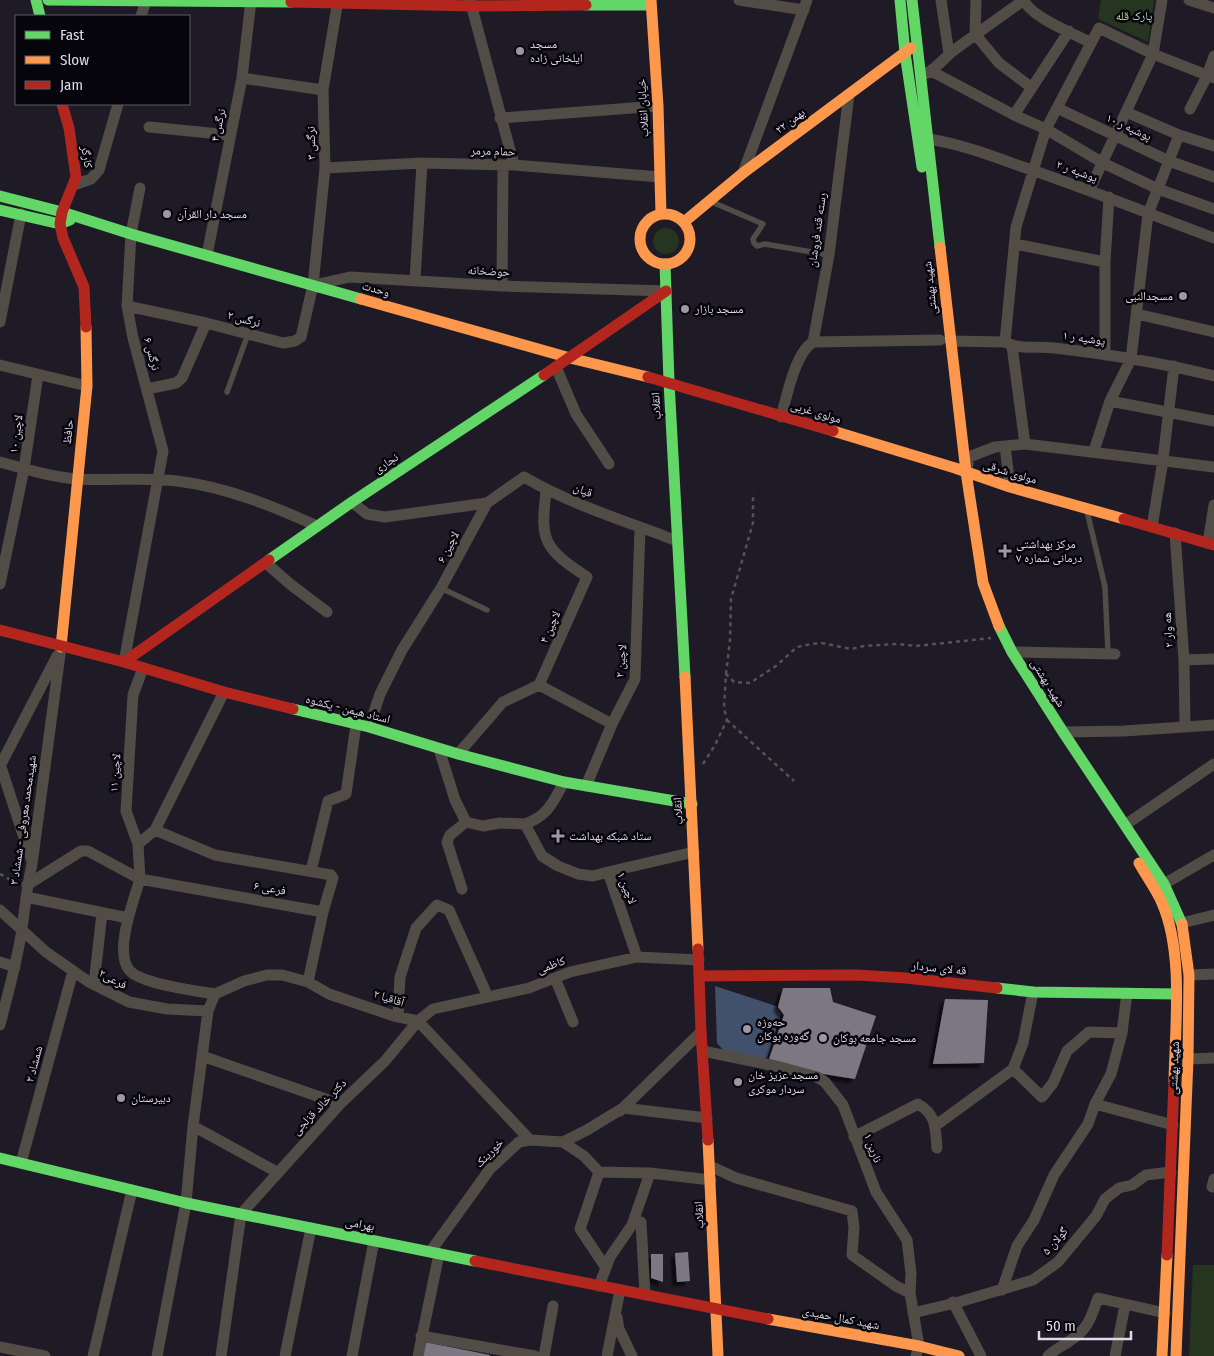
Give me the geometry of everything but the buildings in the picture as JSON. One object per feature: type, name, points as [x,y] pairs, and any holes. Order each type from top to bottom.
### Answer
[{"type":"main road","points":[[36,0],[40,15]]},
{"type":"main road","points":[[48,0],[651,3]]},
{"type":"main road","name":"شهید بهشتی","points":[[900,0],[905,53],[915,79],[929,139],[945,340]]},
{"type":"main road","name":"شهید بهشتی","points":[[912,0],[916,45],[915,79],[927,203],[945,340],[970,562],[980,599],[995,638],[1065,752],[1144,871],[1162,903],[1173,939],[1176,994],[1173,1125],[1162,1356]]},
{"type":"main road","name":"خیابان انقلاب","points":[[651,3],[658,106],[661,214]]},
{"type":"main road","name":"۲۲ بهمن","points":[[684,222],[743,173],[916,45]]},
{"type":"main road","name":"کارگر","points":[[61,218],[76,177],[62,105]]},
{"type":"main road","name":"وحدت","points":[[0,196],[61,218]]},
{"type":"main road","name":"وحدت","points":[[0,210],[61,218],[78,217],[130,234],[570,358],[668,382]]},
{"type":"main road","points":[[661,214],[669,214],[684,222],[688,229],[690,245],[681,259],[665,264],[651,260],[642,248],[640,241],[643,227],[654,216],[661,214]]},
{"type":"main road","name":"حافظ","points":[[61,218],[62,238],[84,287],[86,302],[87,386],[61,648]]},
{"type":"main road","name":"انقلاب","points":[[665,264],[668,382],[692,804],[718,1356]]},
{"type":"main road","name":"نجاری","points":[[124,662],[352,502],[570,358],[666,291]]},
{"type":"main road","name":"مولوی غربی","points":[[668,382],[960,470]]},
{"type":"main road","name":"شهید بهشتی","points":[[960,470],[983,583],[1000,628],[1012,652],[1063,732],[1164,884],[1182,923],[1189,975],[1188,1059],[1176,1356]]},
{"type":"main road","name":"مولوی شرقی","points":[[960,470],[1010,487],[1211,544]]},
{"type":"main road","name":"استاد هیمن - یکشوه","points":[[0,630],[61,648],[124,662],[224,692],[369,727],[439,749],[564,782],[692,804]]},
{"type":"main road","name":"قه لای سردار","points":[[699,976],[856,975],[906,978],[1033,992],[1176,994]]},
{"type":"main road","name":"بهرامی","points":[[0,1158],[186,1203],[716,1309]]},
{"type":"main road","name":"شهید کمال حمیدی","points":[[716,1309],[917,1351],[959,1356]]},
{"type":"street","points":[[142,15],[146,0]]},
{"type":"street","points":[[739,0],[805,5],[743,173]]},
{"type":"street","points":[[941,0],[949,54]]},
{"type":"street","points":[[976,0],[975,34],[999,63],[1032,88]]},
{"type":"street","points":[[915,79],[932,71],[949,54],[1024,0],[1036,14],[1091,43]]},
{"type":"street","points":[[1090,189],[1152,54],[1162,0]]},
{"type":"street","points":[[1189,0],[1203,2],[1214,8]]},
{"type":"street","name":"نرگس ۴","points":[[207,256],[242,78],[251,1]]},
{"type":"street","name":"نرگس ۳","points":[[312,285],[325,168],[323,90],[338,1]]},
{"type":"street","points":[[471,3],[500,118],[509,165],[502,286]]},
{"type":"street","points":[[1026,444],[1009,344],[1016,227],[1046,129],[1099,28],[1152,54],[1211,77]]},
{"type":"street","points":[[1014,115],[1069,31]]},
{"type":"street","points":[[1190,109],[1211,77],[1214,56]]},
{"type":"street","points":[[932,71],[1014,115],[1046,129],[1103,162],[1158,189],[1214,209]]},
{"type":"street","points":[[242,78],[323,90]]},
{"type":"street","name":"رسته قند فروشان","points":[[782,417],[797,364],[807,345],[813,342],[829,256],[849,94]]},
{"type":"street","points":[[74,185],[91,179],[99,170],[118,105]]},
{"type":"street","points":[[500,118],[658,106]]},
{"type":"street","name":"پوشپه ر ۱۰","points":[[1057,108],[1169,161],[1214,177]]},
{"type":"street","points":[[1126,112],[1178,135],[1214,146]]},
{"type":"street","points":[[149,127],[230,135]]},
{"type":"street","points":[[1094,451],[1110,401],[1131,359],[1148,214],[1178,135]]},
{"type":"street","name":"پوشپه ر ۲","points":[[929,139],[966,147],[1090,189],[1148,214],[1214,238]]},
{"type":"street","points":[[415,280],[422,163]]},
{"type":"street","name":"حمام مرمر","points":[[325,168],[422,163],[509,165],[660,177]]},
{"type":"street","name":"نرگس ۶","points":[[124,662],[157,479],[164,452],[127,306],[130,234],[140,188]]},
{"type":"street","points":[[1105,355],[1105,262],[1109,197]]},
{"type":"street","points":[[0,322],[21,214]]},
{"type":"street","points":[[1015,244],[1105,262]]},
{"type":"street","name":"حوضخانه","points":[[312,285],[350,277],[502,286],[666,291]]},
{"type":"street","name":"نرگس ۲","points":[[127,306],[206,323],[283,343],[295,341],[300,337],[312,285]]},
{"type":"street","points":[[1137,314],[1214,332]]},
{"type":"street","points":[[147,389],[176,383],[182,378],[206,323]]},
{"type":"street","name":"۱ پوشپه ر","points":[[813,342],[945,340],[1009,344],[1131,359],[1174,366],[1214,376]]},
{"type":"street","points":[[0,365],[87,386]]},
{"type":"street","points":[[1152,527],[1163,460],[1174,366]]},
{"type":"street","points":[[556,367],[576,414],[610,464]]},
{"type":"street","name":"لاچین ۱۰","points":[[0,584],[24,469],[38,375]]},
{"type":"street","points":[[1110,401],[1214,420]]},
{"type":"street","name":"مولوی شرقی","points":[[960,470],[969,457],[995,446],[1026,444],[1214,467]]},
{"type":"street","points":[[1005,446],[1010,487]]},
{"type":"street","points":[[0,462],[24,469],[77,479],[157,479],[179,481],[235,494],[276,507],[317,526]]},
{"type":"street","name":"قپان","points":[[486,503],[524,477],[546,490],[677,541]]},
{"type":"street","name":"لاچین ۴","points":[[539,685],[587,577],[566,562],[549,544],[544,527],[546,490]]},
{"type":"street","points":[[352,502],[367,514],[385,517],[486,503]]},
{"type":"street","name":"لاچین ۶","points":[[369,727],[380,694],[402,650],[441,588],[486,503]]},
{"type":"street","points":[[1211,544],[1214,505]]},
{"type":"street","name":"لاچین ۲","points":[[586,786],[612,724],[635,679],[640,528]]},
{"type":"street","name":"هه وار ۲","points":[[1175,533],[1184,660],[1185,726]]},
{"type":"street","points":[[266,562],[290,584],[327,612]]},
{"type":"street","points":[[32,864],[0,765],[61,648]]},
{"type":"street","name":"شهیدمحمد معروفی - شمشاد ۳","points":[[0,1025],[15,967],[22,930],[61,648]]},
{"type":"street","points":[[1012,652],[1111,654]]},
{"type":"street","points":[[1184,660],[1214,660]]},
{"type":"street","name":"لاچین ۱۱","points":[[140,879],[138,844],[126,811],[133,695],[142,668]]},
{"type":"street","points":[[458,754],[504,702],[539,685],[612,724]]},
{"type":"street","points":[[138,844],[155,830],[224,692]]},
{"type":"street","points":[[310,871],[328,801],[346,794],[356,725]]},
{"type":"street","points":[[1063,732],[1124,731],[1214,725]]},
{"type":"street","points":[[439,749],[455,800],[466,822],[482,826],[525,824],[536,820],[544,815],[564,782]]},
{"type":"street","points":[[1125,825],[1214,764]]},
{"type":"street","points":[[462,889],[447,842],[450,835],[466,822]]},
{"type":"street","name":"لاچین ۱","points":[[525,824],[542,856],[558,866],[578,874],[594,876],[608,872],[637,957]]},
{"type":"street","points":[[155,830],[215,855],[332,875],[333,878],[323,912],[308,982]]},
{"type":"street","name":"فرعی ۶","points":[[27,890],[81,851],[88,851],[140,879],[323,912]]},
{"type":"street","points":[[608,872],[694,852]]},
{"type":"street","points":[[1164,884],[1214,855]]},
{"type":"street","points":[[140,879],[128,918],[123,955],[130,971],[152,982],[214,994],[208,1011],[193,1126],[186,1203],[157,1356]]},
{"type":"street","points":[[27,890],[102,913],[128,918]]},
{"type":"street","points":[[398,1016],[400,977],[416,928],[437,905],[449,910],[488,997]]},
{"type":"street","points":[[0,910],[22,930]]},
{"type":"street","points":[[94,984],[102,913]]},
{"type":"street","points":[[1182,923],[1214,914]]},
{"type":"street","name":"فرعی۲","points":[[22,930],[46,952],[94,984],[128,1002],[167,1009],[208,1011]]},
{"type":"street","name":"کاظمی","points":[[418,1021],[433,1009],[529,988],[570,972],[637,957],[699,960]]},
{"type":"street","points":[[0,962],[15,967]]},
{"type":"street","name":"شمشاد ۲","points":[[21,1163],[74,971]]},
{"type":"street","name":"آقاقیا ۲","points":[[214,994],[244,981],[267,974],[282,975],[308,982],[330,994],[418,1021]]},
{"type":"street","points":[[1189,975],[1214,974]]},
{"type":"street","points":[[554,978],[573,1022]]},
{"type":"street","points":[[935,1126],[1013,1069],[1023,1043],[1033,992]]},
{"type":"street","points":[[1002,1290],[1018,1246],[1034,1220],[1054,1175],[1088,1124],[1095,1104],[1111,1074],[1122,1033],[1127,994]]},
{"type":"street","points":[[418,1021],[530,1140],[563,1142],[584,1156],[599,1172],[650,1173],[711,1180]]},
{"type":"street","name":"دکتر خالد قزلجی","points":[[241,1214],[340,1104],[384,1061],[418,1021]]},
{"type":"street","points":[[619,1112],[702,1032]]},
{"type":"street","points":[[1013,1069],[1042,1096],[1053,1083],[1067,1051],[1089,1032],[1122,1033]]},
{"type":"street","name":"نارین ۱","points":[[703,1051],[780,1067],[817,1077],[825,1082],[843,1105],[876,1192],[907,1240],[911,1272],[910,1293],[917,1351]]},
{"type":"street","points":[[202,1056],[340,1104]]},
{"type":"street","points":[[1188,1059],[1214,1058]]},
{"type":"street","points":[[854,1137],[918,1104],[928,1110],[935,1126],[937,1148]]},
{"type":"street","points":[[1095,1104],[1173,1125]]},
{"type":"street","points":[[563,1142],[619,1112],[623,1108],[707,1118]]},
{"type":"street","points":[[193,1126],[277,1172]]},
{"type":"street","name":"خورینک","points":[[435,1253],[490,1169],[519,1142],[530,1140]]},
{"type":"street","points":[[710,1166],[736,1178],[852,1211],[854,1228],[852,1255],[896,1286],[910,1293]]},
{"type":"street","points":[[599,1172],[580,1229],[606,1268]]},
{"type":"street","name":"گولان ۵","points":[[913,1312],[1002,1290],[1033,1280],[1058,1262],[1096,1216],[1105,1199],[1120,1188],[1132,1185],[1146,1175],[1171,1172]]},
{"type":"street","points":[[600,1286],[606,1268],[618,1244],[632,1225],[650,1173]]},
{"type":"street","points":[[93,1356],[132,1190]]},
{"type":"street","points":[[221,1356],[241,1214]]},
{"type":"street","points":[[641,1222],[645,1295]]},
{"type":"street","points":[[285,1356],[311,1228]]},
{"type":"street","points":[[352,1356],[374,1241]]},
{"type":"street","points":[[418,1356],[435,1253]]},
{"type":"street","points":[[607,1356],[620,1290]]},
{"type":"street","points":[[1048,1356],[1072,1340],[1088,1325],[1098,1298],[1164,1312]]},
{"type":"street","points":[[953,1302],[981,1356]]},
{"type":"street","points":[[1115,1356],[1125,1305]]},
{"type":"street","points":[[544,1356],[553,1306]]},
{"type":"street","points":[[616,1312],[619,1329],[632,1356]]},
{"type":"street","points":[[421,1336],[535,1356]]},
{"type":"street","points":[[0,1347],[45,1356]]},
{"type":"lane","points":[[709,200],[763,224],[753,239],[757,246],[765,244],[829,256]]},
{"type":"lane","points":[[226,392],[248,334]]},
{"type":"lane","points":[[1087,509],[1105,587],[1111,654]]},
{"type":"lane","points":[[441,588],[487,610]]},
{"type":"path","points":[[753,493],[753,523],[731,600],[730,640],[724,708],[727,720],[794,781]]},
{"type":"path","points":[[726,674],[734,682],[750,683],[776,666],[797,647],[811,644],[822,643],[851,649],[864,646],[897,644],[916,646],[995,638]]},
{"type":"path","points":[[690,779],[704,763],[727,720]]},
{"type":"path","points":[[0,874],[27,890]]},
{"type":"green space","name":"پارک قله","points":[[1101,0],[1154,0],[1148,42],[1098,19]]},
{"type":"green space","points":[[666,228],[675,232],[679,241],[675,250],[666,254],[657,250],[653,241],[657,232]]},
{"type":"green space","points":[[1193,1265],[1214,1265],[1214,1356],[1189,1356]]},
{"type":"water","name":"حه‌وزه گه‌وره بوکان","points":[[715,986],[776,1006],[781,1014],[766,1062],[723,1050],[717,1043]]},
{"type":"traffic: fast","points":[[36,0],[40,15]]},
{"type":"traffic: fast","points":[[48,0],[291,2]]},
{"type":"traffic: fast","points":[[900,0],[905,53],[922,167]]},
{"type":"traffic: fast","points":[[912,0],[940,247]]},
{"type":"traffic: fast","points":[[586,5],[650,5]]},
{"type":"traffic: fast","points":[[0,196],[62,212],[131,234],[361,299]]},
{"type":"traffic: fast","points":[[0,210],[60,224],[70,220]]},
{"type":"traffic: fast","points":[[665,264],[669,382],[685,677]]},
{"type":"traffic: fast","points":[[269,560],[352,502],[544,375]]},
{"type":"traffic: fast","points":[[999,626],[1012,652],[1063,732],[1164,884],[1182,924]]},
{"type":"traffic: fast","points":[[293,709],[369,727],[458,754],[564,782],[692,804]]},
{"type":"traffic: fast","points":[[997,988],[1033,992],[1176,994]]},
{"type":"traffic: fast","points":[[0,1158],[186,1203],[475,1261]]},
{"type":"traffic: slow","points":[[651,0],[658,106],[661,214]]},
{"type":"traffic: slow","points":[[684,222],[743,173],[911,48]]},
{"type":"traffic: slow","points":[[660,214],[670,214],[683,221],[690,234],[690,239],[690,244],[683,257],[670,264],[660,264],[651,260],[644,253],[640,244],[640,234],[644,225],[651,218],[660,214]]},
{"type":"traffic: slow","points":[[940,247],[966,472],[983,583],[999,626]]},
{"type":"traffic: slow","points":[[361,299],[570,358],[648,377]]},
{"type":"traffic: slow","points":[[61,647],[87,386],[86,327]]},
{"type":"traffic: slow","points":[[833,431],[955,468],[1010,487],[1124,519]]},
{"type":"traffic: slow","points":[[685,677],[698,949]]},
{"type":"traffic: slow","points":[[1139,863],[1162,903],[1169,923],[1173,944],[1177,990],[1174,1081]]},
{"type":"traffic: slow","points":[[1176,1356],[1188,1059],[1189,975],[1182,924]]},
{"type":"traffic: slow","points":[[708,1140],[718,1356]]},
{"type":"traffic: slow","points":[[1162,1356],[1167,1255]]},
{"type":"traffic: slow","points":[[768,1319],[919,1346],[959,1356]]},
{"type":"traffic: jam","points":[[291,2],[472,6],[586,5]]},
{"type":"traffic: jam","points":[[62,105],[69,128],[76,177],[62,212],[60,224],[63,238],[84,287],[86,327]]},
{"type":"traffic: jam","points":[[544,375],[666,291]]},
{"type":"traffic: jam","points":[[648,377],[833,431]]},
{"type":"traffic: jam","points":[[1124,519],[1214,545]]},
{"type":"traffic: jam","points":[[124,662],[269,560]]},
{"type":"traffic: jam","points":[[0,630],[124,662],[224,692],[293,709]]},
{"type":"traffic: jam","points":[[698,949],[708,1140]]},
{"type":"traffic: jam","points":[[699,976],[856,975],[906,978],[997,988]]},
{"type":"traffic: jam","points":[[1167,1255],[1174,1081]]},
{"type":"traffic: jam","points":[[475,1261],[768,1319]]},
{"type":"place","name":"مسجد ایلخانی زاده","points":[[520,51]]},
{"type":"place","name":"مسجد دار القرآن","points":[[167,214]]},
{"type":"place","name":"مسجدالنبی","points":[[1183,296]]},
{"type":"place","name":"مسجد بازار","points":[[685,309]]},
{"type":"place","name":"مرکز بهداشتی درمانی شماره ۷","points":[[1005,551]]},
{"type":"place","name":"ستاد شبکه بهداشت","points":[[558,836]]},
{"type":"place","name":"حه‌وزه گه‌وره بوکان","points":[[747,1029]]},
{"type":"place","name":"مسجد جامعه بوکان","points":[[823,1038]]},
{"type":"place","name":"مسجد عزیز خان سردار موکری","points":[[738,1082]]},
{"type":"place","name":"دبیرستان","points":[[121,1098]]}]
